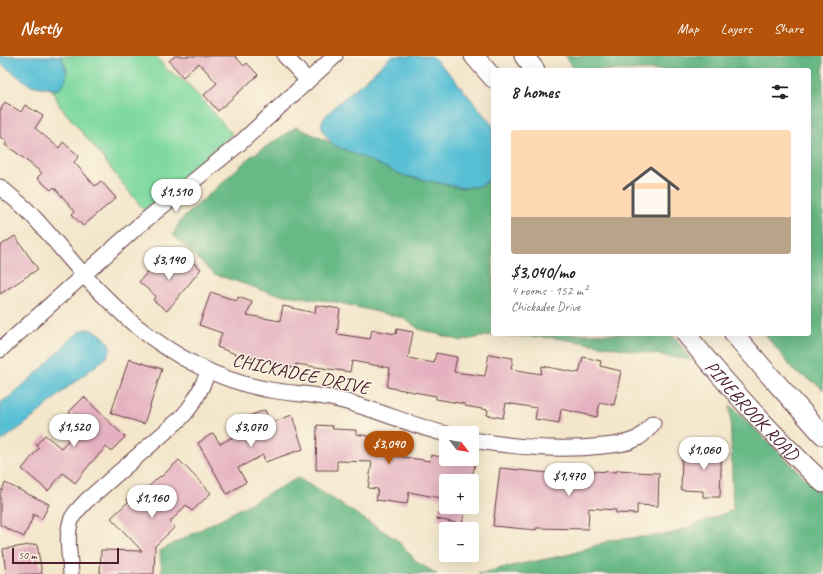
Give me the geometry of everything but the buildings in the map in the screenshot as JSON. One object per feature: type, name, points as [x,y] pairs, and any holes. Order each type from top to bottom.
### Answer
[{"type":"street","points":[[285,56],[308,82]]},
{"type":"street","points":[[0,350],[137,227],[239,144],[335,56]]},
{"type":"street","points":[[474,56],[491,76]]},
{"type":"street","points":[[524,56],[533,68]]},
{"type":"street","name":"CHICKADEE DRIVE","points":[[0,186],[25,208],[46,230],[104,296],[135,325],[178,356],[223,378],[272,390],[324,396],[364,406],[426,429],[439,432]]},
{"type":"street","name":"PINEBROOK ROAD","points":[[688,336],[768,429],[823,483]]},
{"type":"street","name":"PINEBROOK ROAD","points":[[736,336],[823,435]]},
{"type":"street","points":[[71,574],[68,540],[70,524],[75,514],[86,501],[188,411],[200,391],[208,372]]},
{"type":"street","points":[[479,441],[559,448],[593,447],[621,444],[632,441],[645,433],[654,423]]},
{"type":"green space","points":[[61,56],[156,56],[166,69],[187,83],[232,134],[144,210],[60,106],[52,89],[59,89],[67,70]]},
{"type":"green space","points":[[565,56],[823,56],[823,390],[816,383],[795,372],[767,336],[811,336],[811,68],[574,68]]},
{"type":"green space","points":[[296,127],[405,176],[463,188],[480,186],[491,179],[491,335],[462,341],[419,329],[403,318],[336,302],[271,293],[214,274],[173,235],[180,221],[250,157]]},
{"type":"green space","points":[[512,336],[673,336],[691,360],[555,338]]},
{"type":"green space","points":[[730,405],[823,495],[823,574],[478,574],[571,554],[611,540],[671,534],[733,510]]},
{"type":"green space","points":[[298,478],[397,540],[417,562],[437,574],[162,574],[160,551]]},
{"type":"water","points":[[0,56],[61,56],[67,73],[65,81],[59,89],[30,85],[0,63]]},
{"type":"water","points":[[391,56],[431,56],[435,59],[452,76],[491,124],[491,179],[480,186],[463,188],[405,176],[334,145],[323,132],[322,122],[324,118]]},
{"type":"water","points":[[89,329],[99,334],[108,342],[111,348],[107,357],[68,387],[29,421],[0,442],[0,403],[12,395],[41,369],[73,337],[81,331]]}]
